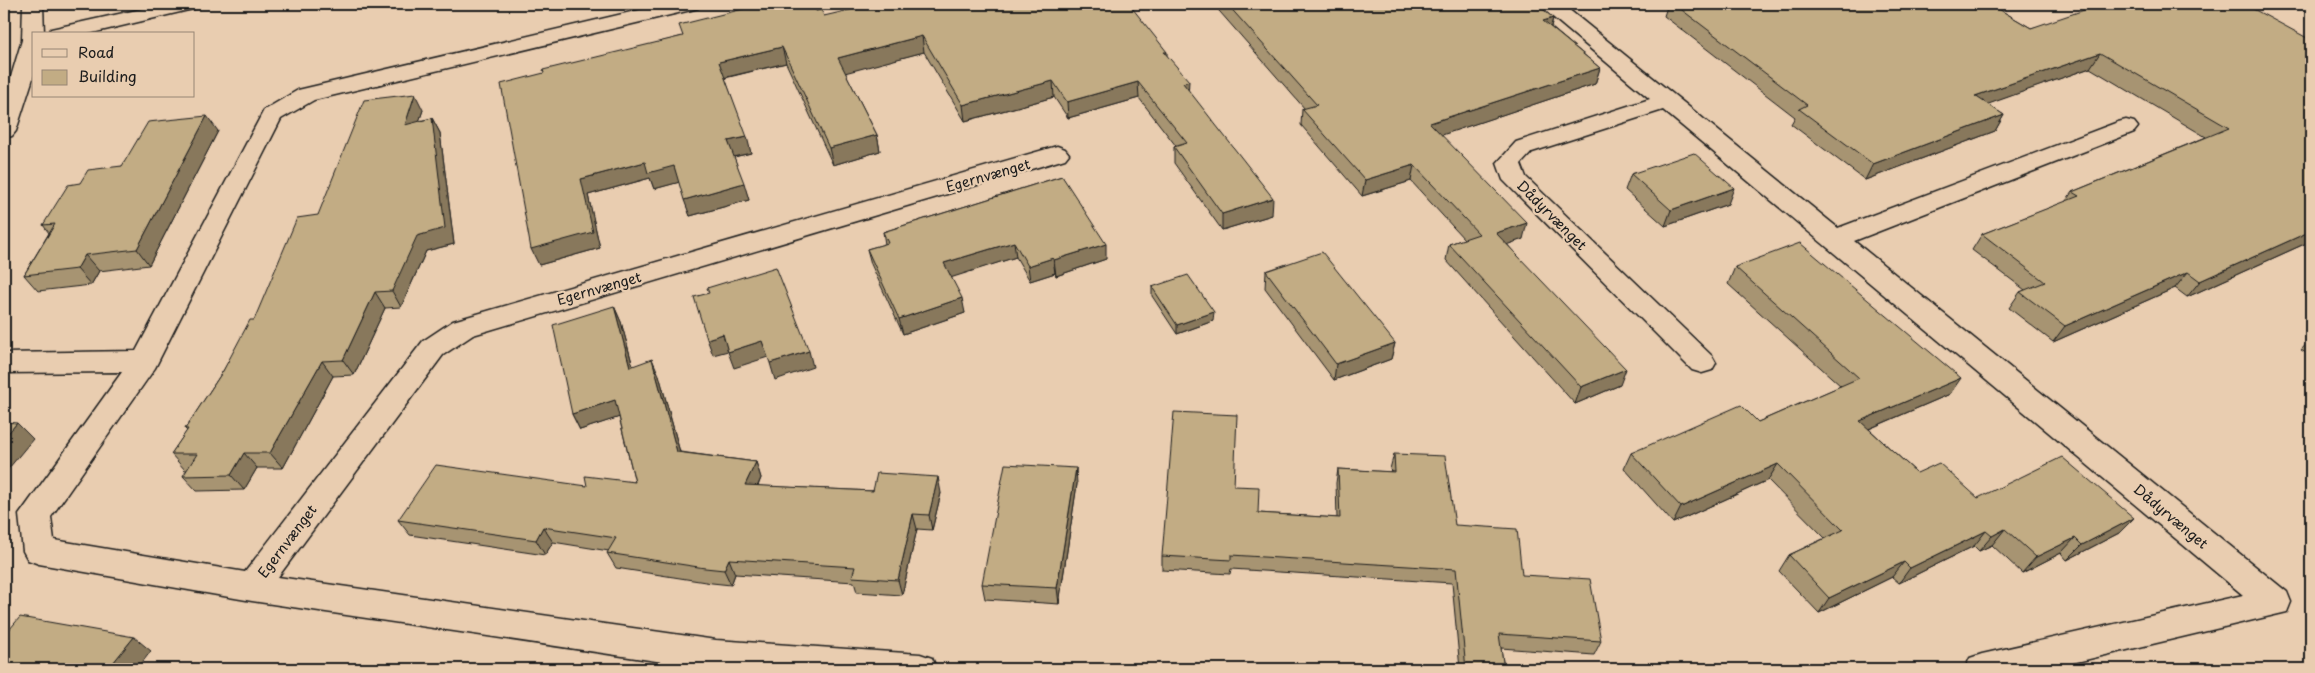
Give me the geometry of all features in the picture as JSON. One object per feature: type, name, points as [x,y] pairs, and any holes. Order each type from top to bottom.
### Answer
[{"type":"street","points":[[33,4],[34,32]]},
{"type":"street","points":[[68,32],[190,4]]},
{"type":"street","name":"Egernvænget","points":[[691,4],[306,95],[272,115],[145,361],[35,514],[39,552],[252,587],[716,655],[920,669]]},
{"type":"street","name":"Dådyrvænget","points":[[1558,5],[1667,101],[2275,602],[1982,669]]},
{"type":"street","points":[[4,132],[32,46]]},
{"type":"street","name":"Dådyrvænget","points":[[1667,101],[1524,147],[1510,163],[1515,180],[1702,363]]},
{"type":"street","points":[[1835,239],[2126,127]]},
{"type":"street","name":"Egernvænget","points":[[252,587],[433,348],[463,328],[1057,154]]},
{"type":"street","points":[[4,363],[145,361]]},
{"type":"building","points":[[754,4],[813,4],[816,11],[821,10],[824,16],[875,4],[1129,4],[1167,52],[1164,52],[1189,81],[1183,83],[1273,198],[1222,214],[1174,147],[1187,143],[1138,82],[1067,102],[1053,81],[963,105],[922,36],[838,58],[877,135],[829,148],[782,47],[719,62],[747,137],[728,141],[744,183],[684,200],[674,166],[648,173],[645,162],[581,179],[593,232],[531,249],[501,84],[544,73],[543,70],[683,36],[679,25],[755,6]]},
{"type":"building","points":[[1227,4],[1537,4],[1553,18],[1543,21],[1600,68],[1430,123],[1527,223],[1496,233],[1626,369],[1581,387],[1449,244],[1479,234],[1414,165],[1365,180],[1302,109],[1317,105]]},
{"type":"building","points":[[1674,4],[1990,4],[2031,28],[2102,4],[2112,9],[2120,4],[2244,4],[2311,40],[2311,231],[2200,281],[2188,272],[2065,326],[2020,292],[2045,282],[1982,234],[2079,196],[2072,192],[2229,128],[2100,53],[1975,96],[2004,115],[1873,164],[1799,109],[1807,105]]},
{"type":"building","points":[[415,94],[405,125],[432,118],[445,228],[417,236],[392,291],[375,292],[343,360],[322,361],[270,453],[244,453],[231,475],[183,476],[197,454],[171,454],[223,371],[250,320],[254,320],[297,218],[318,215],[364,100]]},
{"type":"building","points":[[207,116],[137,249],[85,255],[77,269],[24,275],[55,224],[43,225],[68,185],[80,183],[88,170],[122,166],[148,122]]},
{"type":"building","points":[[1694,153],[1734,188],[1671,210],[1631,174]]},
{"type":"building","points":[[1062,176],[1106,244],[1028,266],[1014,242],[944,263],[962,298],[899,319],[867,249],[888,243],[883,232]]},
{"type":"building","points":[[1800,243],[1961,378],[1860,421],[1917,473],[1939,463],[1978,498],[2062,457],[2134,518],[2082,545],[2075,538],[2036,557],[2005,529],[1992,536],[1986,531],[1910,568],[1904,562],[1829,598],[1789,555],[1843,530],[1778,464],[1681,507],[1631,453],[1741,405],[1758,422],[1859,378],[1735,267]]},
{"type":"building","points":[[1322,252],[1395,343],[1336,364],[1266,271]]},
{"type":"building","points":[[776,267],[809,351],[770,363],[762,341],[728,352],[723,334],[707,339],[694,297],[709,293],[707,288]]},
{"type":"building","points":[[1188,275],[1214,312],[1177,325],[1152,287]]},
{"type":"building","points":[[614,306],[630,367],[652,359],[677,452],[756,462],[745,485],[873,491],[877,473],[938,477],[929,515],[913,514],[898,580],[852,577],[855,567],[729,559],[724,570],[705,568],[607,553],[616,538],[543,527],[536,540],[398,520],[436,465],[587,486],[585,476],[635,482],[615,400],[572,414],[553,325]]},
{"type":"building","points":[[1174,412],[1237,415],[1234,486],[1259,487],[1258,513],[1340,518],[1338,469],[1395,472],[1394,454],[1445,456],[1455,525],[1517,529],[1522,575],[1590,579],[1601,641],[1499,634],[1504,669],[1466,669],[1456,569],[1231,555],[1231,560],[1162,556]]},
{"type":"building","points":[[4,422],[17,423],[4,438]]},
{"type":"building","points":[[1005,464],[1076,468],[1057,588],[982,584]]},
{"type":"building","points":[[20,617],[134,637],[108,669],[4,669],[4,636]]},
{"type":"building","points":[[246,664],[272,669],[242,669]]}]
